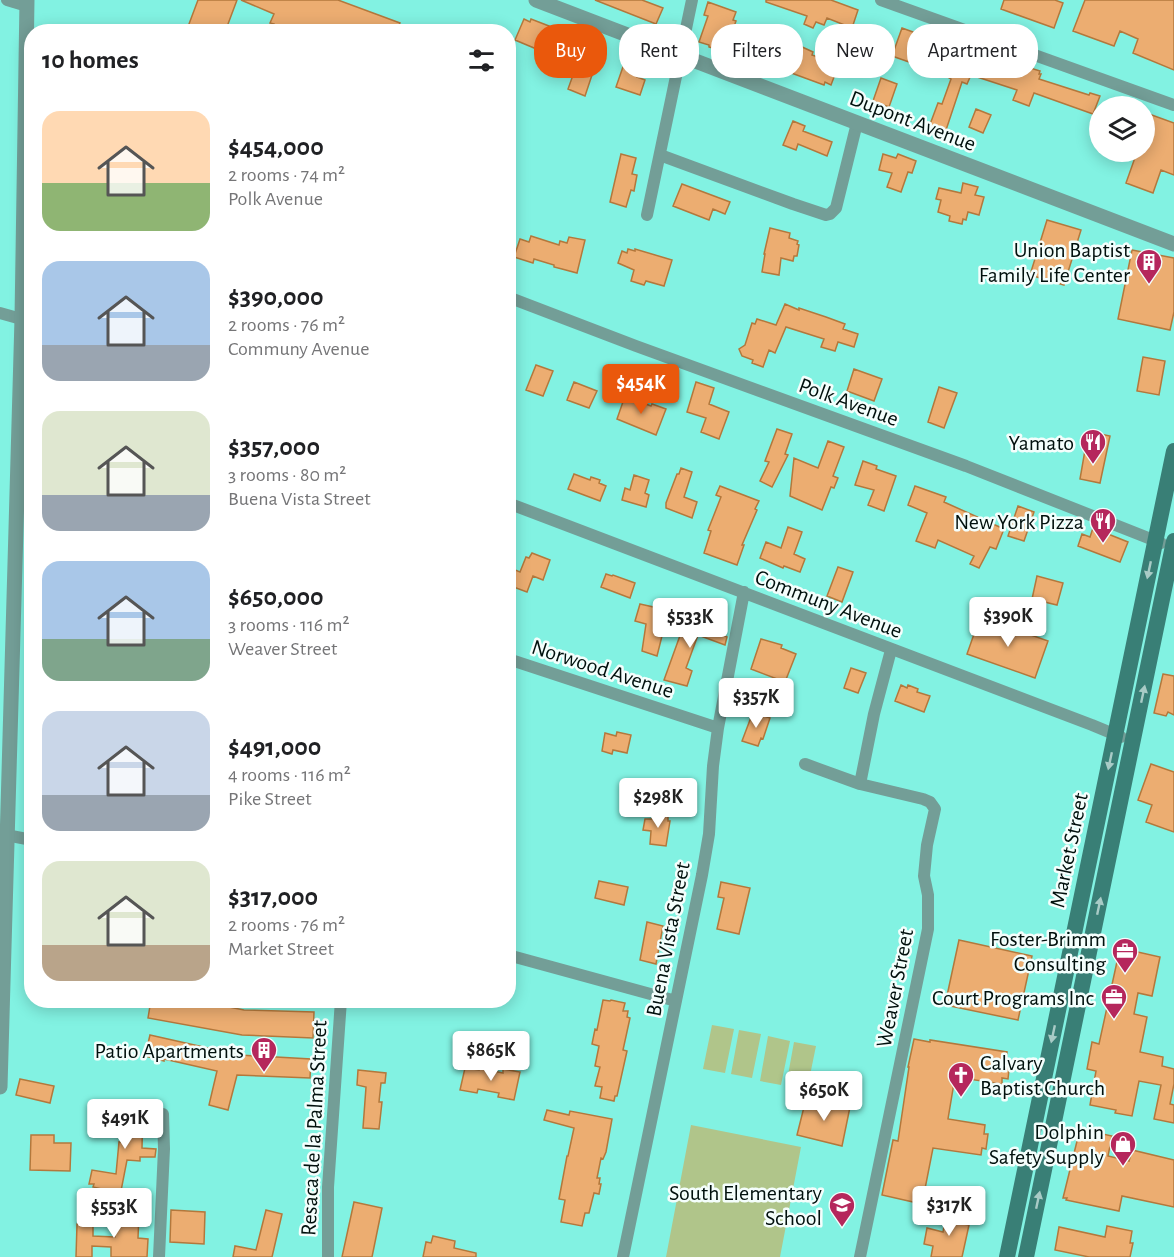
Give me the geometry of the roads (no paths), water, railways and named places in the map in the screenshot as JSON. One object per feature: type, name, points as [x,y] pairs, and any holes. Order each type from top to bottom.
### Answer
[{"type":"main road","name":"Market Street","points":[[1007,1257],[1174,451]]},
{"type":"main road","name":"Market Street","points":[[1026,1257],[1174,546]]},
{"type":"street","points":[[7,0],[27,3],[27,24]]},
{"type":"street","name":"Dupont Avenue","points":[[536,0],[619,31]]},
{"type":"street","points":[[687,24],[692,0]]},
{"type":"street","points":[[881,0],[1174,105]]},
{"type":"street","name":"Dupont Avenue","points":[[699,62],[1174,244]]},
{"type":"street","points":[[647,215],[676,78]]},
{"type":"street","points":[[660,155],[826,215],[836,208],[857,123]]},
{"type":"street","name":"Polk Avenue","points":[[516,300],[966,466],[1174,546]]},
{"type":"street","points":[[0,313],[24,319]]},
{"type":"street","points":[[0,1087],[6,835],[6,657],[24,489]]},
{"type":"street","name":"Communy Avenue","points":[[516,506],[1133,743]]},
{"type":"street","name":"Buena Vista Street","points":[[623,1257],[702,875],[709,834],[718,728],[744,592]]},
{"type":"street","points":[[806,764],[860,784],[874,714],[891,650]]},
{"type":"street","name":"Norwood Avenue","points":[[516,661],[718,728]]},
{"type":"street","name":"Weaver Street","points":[[860,784],[922,799],[930,802],[935,809],[927,845],[924,876],[928,895],[928,929],[860,1257]]},
{"type":"street","points":[[6,835],[24,838]]},
{"type":"street","points":[[516,957],[676,1001]]},
{"type":"street","name":"Resaca de la Palma Street","points":[[328,1257],[328,1188],[340,1008]]},
{"type":"street","points":[[159,1257],[164,1149],[163,1114]]},
{"type":"place","name":"Union Baptist Family Life Center","points":[[1149,285]]},
{"type":"place","name":"Yamato","points":[[1093,465]]},
{"type":"place","name":"New York Pizza","points":[[1103,544]]},
{"type":"place","name":"Foster-Brimm Consulting","points":[[1125,974]]},
{"type":"place","name":"Court Programs Inc","points":[[1114,1020]]},
{"type":"place","name":"Patio Apartments","points":[[264,1073]]},
{"type":"place","name":"Calvary Baptist Church","points":[[961,1098]]},
{"type":"place","name":"Dolphin Safety Supply","points":[[1123,1167]]},
{"type":"place","name":"South Elementary School","points":[[842,1228]]}]
